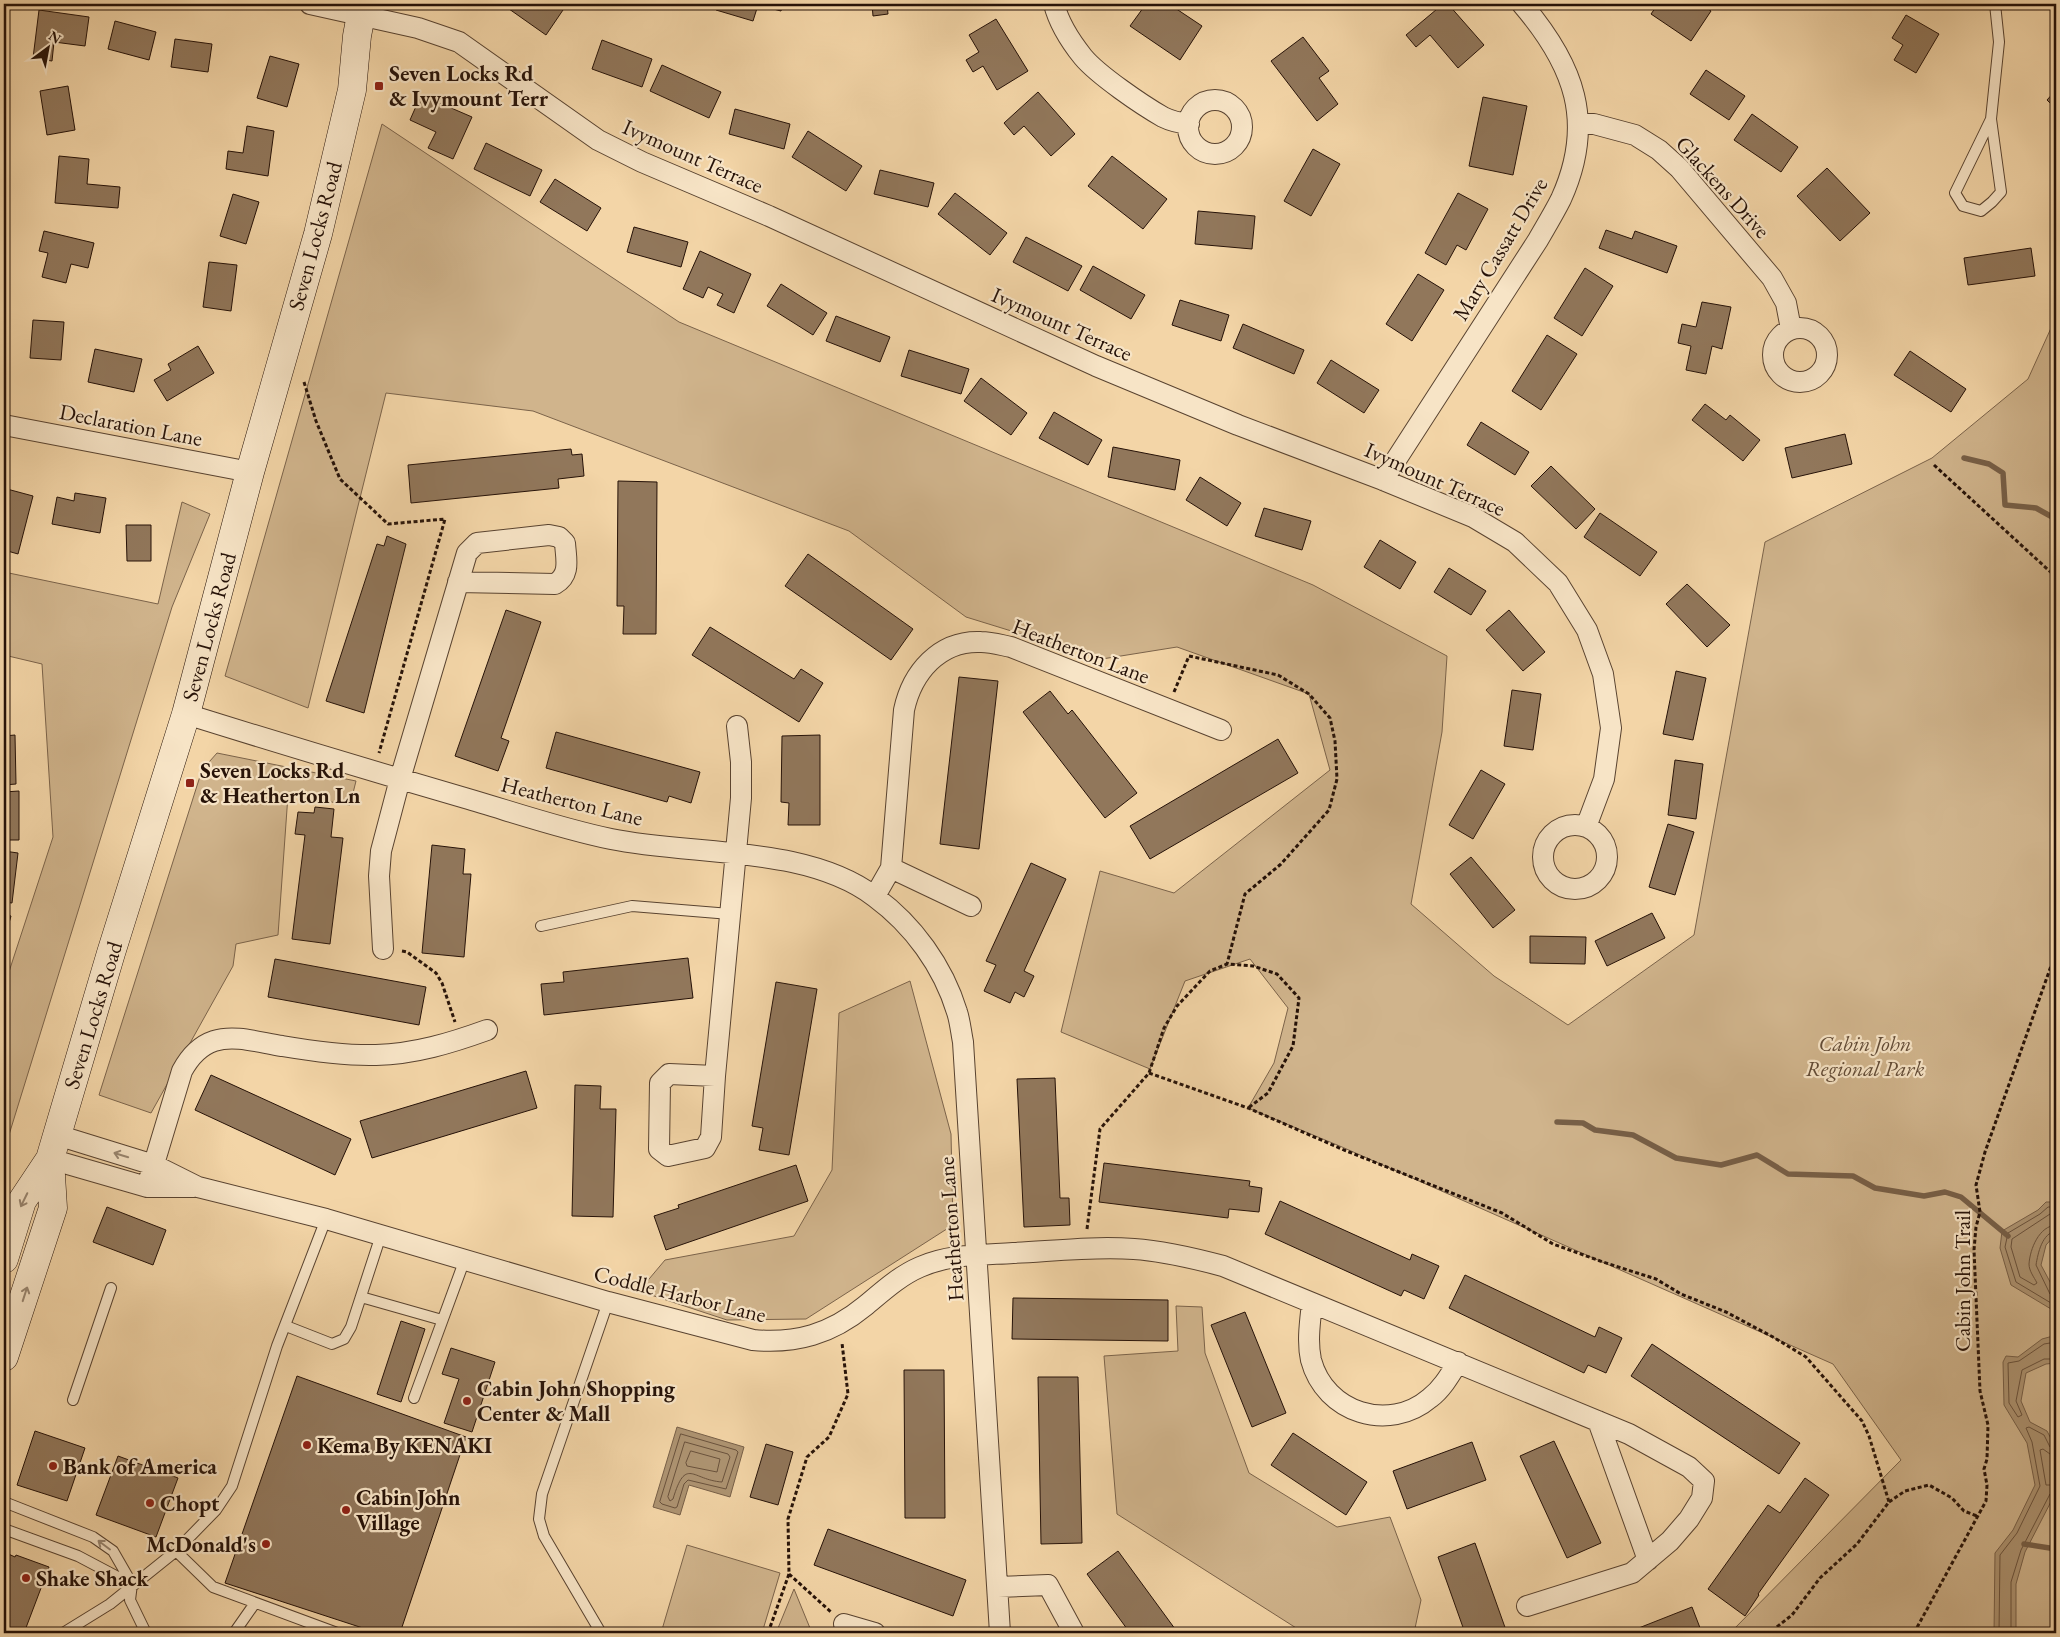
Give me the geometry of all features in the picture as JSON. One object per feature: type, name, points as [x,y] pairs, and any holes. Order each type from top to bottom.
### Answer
[{"type":"main road","name":"Seven Locks Road","points":[[4,1259],[22,1201],[53,1147],[111,953],[186,714],[250,472],[318,234],[352,90],[373,40],[371,10]]},
{"type":"main road","name":"Seven Locks Road","points":[[4,1357],[53,1208],[53,1147]]},
{"type":"street","name":"Ivymount Terrace","points":[[310,4],[371,10],[459,42],[598,140],[642,162],[769,216],[1096,366],[1238,425],[1383,480],[1473,517],[1515,542],[1558,583],[1587,630],[1602,674],[1610,728],[1604,779],[1586,827]]},
{"type":"street","points":[[1054,4],[1068,36],[1085,59],[1098,71],[1163,117],[1189,124]]},
{"type":"street","name":"Mary Cassatt Drive","points":[[1383,480],[1538,240],[1561,200],[1576,152],[1579,124],[1574,92],[1558,54],[1522,4]]},
{"type":"street","name":"Glackens Drive","points":[[1579,124],[1594,124],[1635,135],[1659,150],[1680,168],[1772,278],[1786,303],[1791,329]]},
{"type":"street","name":"Declaration Lane","points":[[4,425],[250,472]]},
{"type":"street","points":[[383,949],[379,876],[381,851],[400,779],[458,582],[467,553],[477,543],[550,535],[559,537],[565,543],[566,572],[562,580],[555,584],[458,582]]},
{"type":"street","name":"Heatherton Lane","points":[[875,896],[892,868],[904,710],[907,696],[913,682],[925,665],[942,652],[968,643],[980,642],[1011,647],[1221,730]]},
{"type":"street","name":"Heatherton Lane","points":[[186,714],[400,779],[610,839],[661,847],[735,853],[800,864],[845,880],[875,896],[913,931],[940,969],[957,1012],[963,1042],[1000,1633]]},
{"type":"street","points":[[715,1076],[741,798],[741,762],[737,726]]},
{"type":"street","points":[[892,868],[971,906]]},
{"type":"street","points":[[147,1188],[182,1071],[189,1058],[200,1048],[214,1041],[233,1038],[312,1051],[376,1055],[433,1048],[487,1030]]},
{"type":"street","name":"Coddle Harbor Lane","points":[[53,1147],[154,1165],[198,1187],[326,1218],[608,1302],[730,1335],[776,1342],[808,1337],[839,1325],[904,1275],[920,1267],[947,1258],[1084,1249],[1132,1249],[1177,1254],[1223,1266],[1458,1362],[1652,1445],[1689,1467],[1704,1481],[1702,1498],[1689,1519],[1670,1541],[1632,1572],[1527,1606]]},
{"type":"street","name":"Coddle Harbor Lane","points":[[53,1147],[147,1188],[198,1187]]},
{"type":"street","points":[[1312,1303],[1309,1347],[1312,1362],[1327,1390],[1342,1404],[1357,1412],[1372,1416],[1390,1416],[1417,1408],[1442,1387],[1458,1362]]},
{"type":"street","points":[[1598,1421],[1648,1560]]},
{"type":"street","points":[[998,1587],[1048,1585],[1074,1633]]},
{"type":"street","points":[[844,1624],[875,1633]]},
{"type":"lane","points":[[1991,119],[1956,193],[1963,206],[1980,211],[1992,202],[2000,192],[1991,119],[1999,42],[1995,4]]},
{"type":"lane","points":[[541,926],[632,906],[730,914]]},
{"type":"lane","points":[[63,1633],[110,1604],[132,1584],[176,1551],[216,1510],[232,1486],[277,1346],[326,1218]]},
{"type":"lane","points":[[286,1326],[332,1344],[344,1339],[351,1327],[381,1235]]},
{"type":"lane","points":[[414,1398],[465,1259]]},
{"type":"lane","points":[[73,1400],[111,1288]]},
{"type":"lane","points":[[361,1297],[442,1320]]},
{"type":"lane","points":[[601,1633],[544,1536],[539,1519],[542,1494],[608,1302]]},
{"type":"lane","points":[[4,1502],[93,1537],[113,1551],[132,1584],[130,1600],[146,1633]]},
{"type":"lane","points":[[4,1529],[78,1556],[132,1584]]},
{"type":"lane","points":[[176,1551],[213,1587],[337,1633]]},
{"type":"lane","points":[[234,1633],[255,1603]]},
{"type":"path","points":[[304,382],[316,421],[340,479],[388,524],[445,520],[400,684],[373,771]]},
{"type":"path","points":[[1934,466],[2056,577]]},
{"type":"path","points":[[1167,709],[1188,656],[1278,675],[1309,694],[1330,718],[1335,741],[1337,780],[1329,810],[1280,864],[1246,894],[1227,964]]},
{"type":"path","points":[[383,949],[407,952],[436,973],[442,983],[461,1039]]},
{"type":"path","name":"Cabin John Trail","points":[[1914,1633],[1986,1500],[1987,1485],[1984,1469],[1987,1459],[1988,1425],[1980,1391],[1975,1298],[1974,1250],[1980,1212],[1976,1185],[1990,1136],[2056,952]]},
{"type":"path","points":[[1084,1249],[1100,1130],[1149,1073],[1164,1028],[1177,1006],[1210,971],[1227,964],[1253,966],[1277,974],[1299,998],[1293,1046],[1268,1093],[1248,1108]]},
{"type":"path","points":[[1149,1073],[1248,1108],[1344,1150],[1502,1213],[1553,1244],[1656,1278],[1681,1294],[1734,1316],[1806,1357],[1862,1421],[1869,1436],[1888,1502]]},
{"type":"path","points":[[768,1633],[789,1574],[788,1519],[807,1457],[829,1437],[848,1394],[839,1325]]},
{"type":"path","points":[[1769,1633],[1792,1615],[1820,1578],[1857,1544],[1888,1502],[1905,1491],[1928,1485],[1952,1498],[1964,1510],[1977,1516]]},
{"type":"path","points":[[789,1574],[844,1624]]},
{"type":"green space","name":"Cabin John Regional Park","points":[[382,124],[679,322],[1313,585],[1447,656],[1442,732],[1411,904],[1494,976],[1568,1025],[1694,935],[1765,542],[1932,458],[2028,379],[2056,317],[2056,1633],[1730,1633],[1901,1460],[1833,1364],[1342,1147],[1248,1108],[1274,1063],[1288,1008],[1250,959],[1185,981],[1150,1069],[1061,1032],[1100,871],[1174,893],[1330,770],[1309,694],[1177,647],[1102,659],[966,617],[849,531],[533,411],[386,393],[308,708],[225,676]]},
{"type":"green space","points":[[182,502],[210,514],[172,607],[4,1151],[4,987],[53,837],[42,664],[4,655],[4,572],[158,604]]},
{"type":"green space","points":[[217,753],[356,781],[350,805],[288,795],[278,935],[236,944],[233,966],[151,1113],[99,1095],[202,770]]},
{"type":"green space","points":[[910,981],[951,1134],[953,1225],[806,1319],[727,1320],[639,1291],[665,1260],[794,1236],[832,1170],[839,1013]]},
{"type":"green space","points":[[1176,1306],[1202,1307],[1205,1353],[1249,1473],[1337,1527],[1390,1517],[1421,1600],[1414,1633],[1304,1633],[1117,1514],[1104,1356],[1178,1351]]},
{"type":"green space","points":[[687,1545],[780,1573],[762,1633],[661,1633]]},
{"type":"green space","points":[[794,1589],[812,1633],[776,1633]]},
{"type":"water","points":[[2046,1202],[2056,1202],[2056,1234],[2046,1245],[2041,1265],[2056,1293],[2056,1312],[2011,1285],[2000,1248],[2002,1231],[2038,1210]]},
{"type":"water","points":[[2053,1336],[2056,1338],[2056,1363],[2046,1364],[2026,1373],[2021,1401],[2030,1422],[2047,1431],[2056,1448],[2056,1492],[2025,1552],[2016,1584],[2016,1633],[1994,1633],[1995,1553],[2013,1530],[2035,1485],[2027,1443],[2004,1405],[2003,1362],[2006,1356],[2018,1357],[2042,1339]]},
{"type":"water","points":[[677,1427],[744,1447],[730,1497],[689,1485],[680,1515],[653,1507]]},
{"type":"building","points":[[502,4],[554,4],[563,10],[546,35]]},
{"type":"building","points":[[718,4],[783,4],[781,11],[758,5],[753,21],[716,10]]},
{"type":"building","points":[[872,4],[887,4],[888,14],[873,16]]},
{"type":"building","points":[[1146,4],[1169,4],[1202,26],[1180,60],[1130,26]]},
{"type":"building","points":[[1443,4],[1448,4],[1484,45],[1458,68],[1430,35],[1416,47],[1406,35]]},
{"type":"building","points":[[1658,4],[1701,4],[1711,11],[1691,41],[1651,14]]},
{"type":"building","points":[[39,10],[89,17],[85,46],[54,42],[52,61],[33,58]]},
{"type":"building","points":[[1906,15],[1939,34],[1916,73],[1894,60],[1903,45],[1892,38]]},
{"type":"building","points":[[996,19],[1028,71],[997,90],[983,66],[973,72],[966,60],[979,52],[969,35]]},
{"type":"building","points":[[115,21],[156,32],[149,60],[108,49]]},
{"type":"building","points":[[1303,37],[1329,71],[1319,78],[1338,104],[1317,121],[1271,61]]},
{"type":"building","points":[[175,39],[212,44],[208,72],[171,67]]},
{"type":"building","points":[[602,40],[652,59],[642,87],[592,69]]},
{"type":"building","points":[[270,56],[299,64],[287,107],[257,98]]},
{"type":"building","points":[[662,65],[721,92],[709,118],[650,91]]},
{"type":"building","points":[[1706,70],[1745,96],[1729,120],[1690,94]]},
{"type":"building","points":[[68,86],[75,130],[47,135],[40,91]]},
{"type":"building","points":[[2056,90],[2056,109],[2047,100]]},
{"type":"building","points":[[1038,92],[1075,134],[1051,156],[1024,126],[1014,135],[1004,123]]},
{"type":"building","points":[[421,95],[472,117],[453,159],[428,148],[436,132],[410,120]]},
{"type":"building","points":[[1483,97],[1527,106],[1513,175],[1469,166]]},
{"type":"building","points":[[735,109],[790,124],[784,149],[729,134]]},
{"type":"building","points":[[1752,114],[1798,147],[1781,172],[1734,140]]},
{"type":"building","points":[[247,126],[274,131],[268,176],[226,169],[228,151],[243,153]]},
{"type":"building","points":[[808,131],[862,166],[846,191],[792,157]]},
{"type":"building","points":[[486,143],[542,170],[530,196],[474,169]]},
{"type":"building","points":[[1313,149],[1340,164],[1311,216],[1284,201]]},
{"type":"building","points":[[59,156],[89,159],[87,184],[120,187],[118,208],[55,203]]},
{"type":"building","points":[[1112,156],[1167,199],[1143,229],[1088,186]]},
{"type":"building","points":[[1827,168],[1870,213],[1840,241],[1797,196]]},
{"type":"building","points":[[880,170],[934,183],[928,207],[874,194]]},
{"type":"building","points":[[555,179],[601,208],[587,231],[540,202]]},
{"type":"building","points":[[955,193],[1007,233],[990,255],[938,214]]},
{"type":"building","points":[[1458,193],[1488,209],[1466,250],[1457,245],[1446,265],[1425,253]]},
{"type":"building","points":[[233,194],[259,202],[246,244],[220,236]]},
{"type":"building","points":[[1198,211],[1255,216],[1252,249],[1195,244]]},
{"type":"building","points":[[634,227],[688,242],[681,267],[627,252]]},
{"type":"building","points":[[1606,230],[1632,239],[1635,231],[1677,246],[1667,273],[1599,248]]},
{"type":"building","points":[[44,231],[94,243],[88,268],[71,264],[66,283],[42,277],[48,253],[39,251]]},
{"type":"building","points":[[1026,237],[1082,266],[1068,291],[1013,262]]},
{"type":"building","points":[[2031,248],[2035,276],[1968,285],[1964,258]]},
{"type":"building","points":[[700,251],[751,274],[734,313],[717,305],[723,294],[708,287],[703,298],[683,289]]},
{"type":"building","points":[[209,262],[237,265],[231,311],[203,307]]},
{"type":"building","points":[[1093,266],[1145,295],[1131,319],[1080,290]]},
{"type":"building","points":[[1585,268],[1613,286],[1582,336],[1554,318]]},
{"type":"building","points":[[1418,274],[1444,290],[1412,341],[1386,324]]},
{"type":"building","points":[[781,284],[827,313],[813,335],[767,306]]},
{"type":"building","points":[[1180,300],[1229,315],[1221,341],[1172,325]]},
{"type":"building","points":[[1702,302],[1731,307],[1722,349],[1712,346],[1706,374],[1686,370],[1691,346],[1678,343],[1682,324],[1696,327]]},
{"type":"building","points":[[836,316],[890,337],[880,362],[826,341]]},
{"type":"building","points":[[33,320],[64,322],[61,360],[30,358]]},
{"type":"building","points":[[1243,324],[1304,350],[1294,374],[1233,348]]},
{"type":"building","points":[[1547,335],[1577,354],[1541,410],[1512,391]]},
{"type":"building","points":[[198,346],[214,373],[167,401],[154,380],[171,370],[168,364]]},
{"type":"building","points":[[95,349],[142,359],[134,392],[88,382]]},
{"type":"building","points":[[909,350],[969,369],[961,394],[901,376]]},
{"type":"building","points":[[1910,351],[1966,389],[1951,412],[1894,375]]},
{"type":"building","points":[[1331,360],[1379,390],[1364,413],[1317,383]]},
{"type":"building","points":[[981,378],[1027,413],[1011,435],[964,401]]},
{"type":"building","points":[[1705,404],[1726,420],[1730,415],[1760,440],[1743,461],[1692,420]]},
{"type":"building","points":[[1054,412],[1102,440],[1088,465],[1039,438]]},
{"type":"building","points":[[1481,422],[1529,452],[1515,475],[1467,445]]},
{"type":"building","points":[[1845,434],[1852,464],[1792,478],[1785,448]]},
{"type":"building","points":[[1113,447],[1180,460],[1175,490],[1108,477]]},
{"type":"building","points":[[571,449],[572,455],[582,454],[584,476],[558,479],[559,488],[411,503],[408,465]]},
{"type":"building","points":[[1551,466],[1595,509],[1576,529],[1531,486]]},
{"type":"building","points":[[1200,477],[1241,503],[1227,526],[1186,500]]},
{"type":"building","points":[[618,481],[657,482],[656,634],[623,634],[624,606],[617,606]]},
{"type":"building","points":[[7,489],[33,496],[18,554],[4,550],[4,500]]},
{"type":"building","points":[[75,493],[106,498],[100,533],[52,524],[57,497],[74,501]]},
{"type":"building","points":[[1264,508],[1311,521],[1302,550],[1255,536]]},
{"type":"building","points":[[1600,513],[1657,552],[1640,576],[1584,537]]},
{"type":"building","points":[[126,525],[151,525],[151,561],[127,561]]},
{"type":"building","points":[[387,536],[406,544],[364,713],[326,701],[377,544],[384,546]]},
{"type":"building","points":[[1380,540],[1416,562],[1400,589],[1364,567]]},
{"type":"building","points":[[808,554],[913,629],[891,660],[785,586]]},
{"type":"building","points":[[1449,568],[1486,591],[1471,615],[1434,592]]},
{"type":"building","points":[[1687,584],[1730,625],[1707,647],[1666,604]]},
{"type":"building","points":[[506,610],[541,622],[501,738],[509,741],[498,771],[455,756]]},
{"type":"building","points":[[1509,610],[1545,652],[1523,671],[1486,630]]},
{"type":"building","points":[[710,627],[794,679],[801,669],[823,683],[799,722],[692,655]]},
{"type":"building","points":[[1676,671],[1706,678],[1693,740],[1663,734]]},
{"type":"building","points":[[4,677],[9,727],[4,728]]},
{"type":"building","points":[[959,677],[998,681],[979,849],[940,844]]},
{"type":"building","points":[[1512,690],[1541,694],[1533,750],[1504,746]]},
{"type":"building","points":[[1050,691],[1068,714],[1072,710],[1137,793],[1105,818],[1023,712]]},
{"type":"building","points":[[556,732],[700,772],[691,803],[669,796],[667,802],[546,768]]},
{"type":"building","points":[[15,735],[16,784],[4,785],[4,736]]},
{"type":"building","points":[[820,735],[820,825],[788,825],[789,803],[781,802],[782,736]]},
{"type":"building","points":[[1278,739],[1298,773],[1150,859],[1130,826]]},
{"type":"building","points":[[1675,760],[1703,764],[1696,819],[1668,815]]},
{"type":"building","points":[[1481,770],[1505,784],[1473,839],[1449,825]]},
{"type":"building","points":[[19,791],[19,840],[4,840],[4,792]]},
{"type":"building","points":[[315,807],[334,809],[331,837],[343,838],[330,944],[292,939],[305,835],[295,834],[298,812],[314,813]]},
{"type":"building","points":[[1668,824],[1694,832],[1675,895],[1649,887]]},
{"type":"building","points":[[432,845],[465,849],[463,874],[471,874],[464,957],[422,953]]},
{"type":"building","points":[[4,851],[18,853],[12,903],[4,902]]},
{"type":"building","points":[[1471,857],[1515,910],[1493,928],[1450,874]]},
{"type":"building","points":[[1031,863],[1066,879],[1024,971],[1034,976],[1024,997],[1015,992],[1010,1003],[984,991],[996,965],[986,961]]},
{"type":"building","points":[[1652,913],[1665,938],[1607,966],[1595,941]]},
{"type":"building","points":[[4,914],[11,916],[4,941]]},
{"type":"building","points":[[1530,936],[1586,937],[1585,964],[1530,963]]},
{"type":"building","points":[[688,958],[693,998],[544,1015],[541,984],[564,982],[563,972]]},
{"type":"building","points":[[275,959],[426,987],[419,1025],[268,997]]},
{"type":"building","points":[[776,982],[817,989],[789,1155],[759,1150],[763,1128],[752,1126]]},
{"type":"building","points":[[526,1071],[537,1108],[372,1158],[360,1121]]},
{"type":"building","points":[[211,1075],[351,1139],[335,1175],[195,1110]]},
{"type":"building","points":[[1055,1078],[1060,1198],[1069,1198],[1070,1225],[1024,1227],[1017,1079]]},
{"type":"building","points":[[575,1085],[601,1086],[600,1109],[616,1109],[613,1217],[572,1216]]},
{"type":"building","points":[[1104,1163],[1250,1181],[1249,1186],[1262,1188],[1259,1212],[1229,1209],[1228,1218],[1099,1202]]},
{"type":"building","points":[[796,1165],[808,1201],[666,1250],[654,1216],[679,1208],[678,1205]]},
{"type":"building","points":[[1280,1201],[1410,1260],[1412,1254],[1439,1266],[1424,1299],[1404,1290],[1401,1296],[1265,1234]]},
{"type":"building","points":[[107,1207],[166,1230],[153,1265],[93,1242]]},
{"type":"building","points":[[1465,1275],[1595,1337],[1599,1327],[1622,1338],[1606,1373],[1588,1365],[1584,1373],[1449,1308]]},
{"type":"building","points":[[1013,1298],[1168,1300],[1168,1341],[1012,1339]]},
{"type":"building","points":[[1245,1312],[1286,1413],[1252,1427],[1211,1325]]},
{"type":"building","points":[[401,1321],[425,1329],[401,1402],[377,1394]]},
{"type":"building","points":[[1652,1344],[1800,1443],[1779,1474],[1631,1376]]},
{"type":"building","name":"Cabin John Shopping Center & Mall","points":[[451,1348],[495,1362],[472,1432],[444,1423],[459,1379],[442,1374]]},
{"type":"building","points":[[904,1370],[944,1370],[945,1518],[905,1518]]},
{"type":"building","name":"Cabin John Village","points":[[297,1376],[466,1437],[400,1633],[378,1633],[225,1583]]},
{"type":"building","points":[[1038,1377],[1078,1377],[1082,1543],[1041,1544]]},
{"type":"building","points":[[35,1431],[85,1448],[67,1501],[17,1485]]},
{"type":"building","points":[[1293,1433],[1367,1482],[1346,1515],[1271,1465]]},
{"type":"building","points":[[1554,1441],[1601,1543],[1567,1558],[1520,1456]]},
{"type":"building","points":[[1472,1442],[1486,1480],[1407,1509],[1393,1471]]},
{"type":"building","points":[[766,1444],[793,1452],[778,1505],[750,1497]]},
{"type":"building","points":[[118,1456],[178,1478],[156,1537],[96,1515]]},
{"type":"building","points":[[1805,1478],[1829,1495],[1758,1594],[1745,1616],[1708,1589],[1768,1505],[1780,1513]]},
{"type":"building","points":[[828,1529],[966,1580],[953,1616],[814,1565]]},
{"type":"building","points":[[1475,1543],[1507,1633],[1465,1633],[1438,1557]]},
{"type":"building","points":[[1118,1551],[1178,1633],[1130,1633],[1087,1574]]},
{"type":"building","points":[[4,1552],[49,1567],[24,1633],[17,1633],[4,1628]]},
{"type":"building","points":[[1692,1607],[1702,1633],[1626,1633]]},
{"type":"waterway","points":[[1964,458],[1989,464],[2003,473],[2005,505],[2036,508],[2054,518],[2056,517]]},
{"type":"waterway","points":[[1557,1122],[1583,1123],[1595,1130],[1633,1135],[1676,1158],[1721,1165],[1757,1155],[1788,1174],[1853,1176],[1875,1188],[1924,1196],[1945,1192],[1961,1197],[2008,1236]]},
{"type":"waterway","points":[[2024,1544],[2056,1549]]},
{"type":"place","name":"Seven Locks Rd & Ivymount Terr","points":[[379,86]]},
{"type":"place","name":"Seven Locks Rd & Heatherton Ln","points":[[190,783]]},
{"type":"place","name":"Cabin John Shopping Center & Mall","points":[[467,1401]]},
{"type":"place","name":"Kema By KENAKI","points":[[307,1445]]},
{"type":"place","name":"Bank of America","points":[[53,1466]]},
{"type":"place","name":"Chopt","points":[[150,1503]]},
{"type":"place","name":"Cabin John Village","points":[[346,1510]]},
{"type":"place","name":"McDonald's","points":[[266,1544]]},
{"type":"place","name":"Shake Shack","points":[[26,1578]]}]
